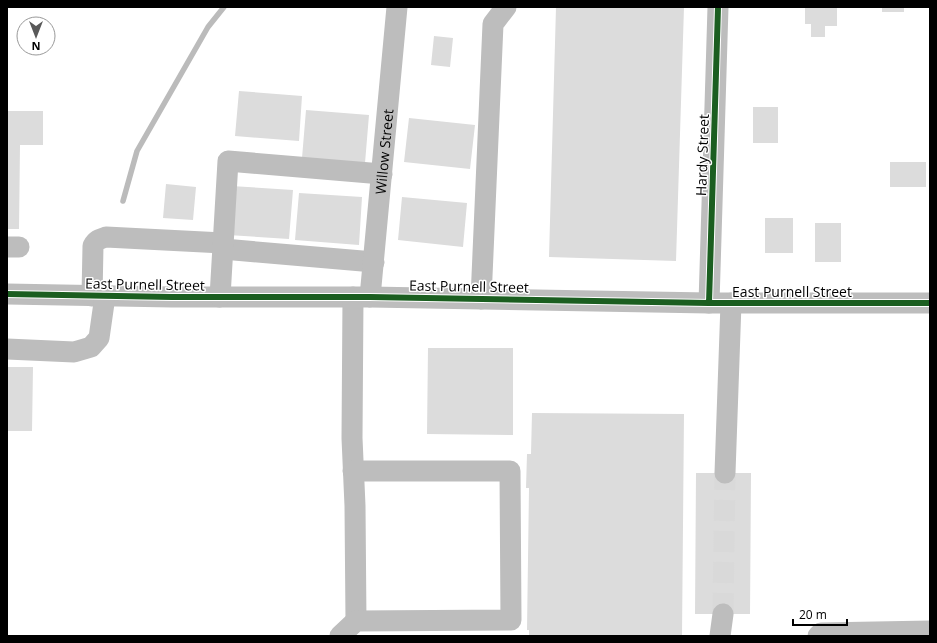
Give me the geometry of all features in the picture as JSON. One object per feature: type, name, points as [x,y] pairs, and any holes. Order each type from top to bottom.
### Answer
[{"type":"street","name":"Willow Street","points":[[356,621],[353,470],[362,297],[374,262],[397,7]]},
{"type":"street","points":[[481,299],[493,24],[506,7]]},
{"type":"street","name":"Hardy Street","points":[[709,303],[718,7]]},
{"type":"street","points":[[220,297],[228,161],[382,174]]},
{"type":"street","points":[[7,349],[74,352],[91,347],[99,338],[98,296],[93,246],[95,242],[106,237],[223,246],[374,262]]},
{"type":"street","name":"East Purnell Street","points":[[7,294],[98,296],[362,297],[709,303],[930,303]]},
{"type":"street","points":[[725,473],[731,303]]},
{"type":"street","points":[[340,636],[356,621],[511,620],[510,471],[353,470]]},
{"type":"street","points":[[720,636],[722,614]]},
{"type":"street","points":[[818,636],[821,633],[878,634],[930,631]]},
{"type":"building","points":[[556,7],[684,7],[676,261],[549,257]]},
{"type":"building","points":[[805,7],[837,7],[837,26],[825,26],[825,37],[811,37],[811,24],[805,24]]},
{"type":"building","points":[[882,7],[904,7],[904,12],[882,12]]},
{"type":"building","points":[[434,36],[453,38],[450,67],[431,65]]},
{"type":"building","points":[[239,91],[302,96],[299,141],[235,136]]},
{"type":"building","points":[[753,107],[778,107],[778,143],[753,143]]},
{"type":"building","points":[[306,110],[369,115],[365,163],[302,158]]},
{"type":"building","points":[[7,111],[43,111],[43,145],[20,145],[19,229],[7,229]]},
{"type":"building","points":[[409,118],[475,125],[470,169],[404,162]]},
{"type":"building","points":[[890,162],[926,162],[926,187],[890,187]]},
{"type":"building","points":[[166,184],[196,187],[193,220],[163,218]]},
{"type":"building","points":[[231,186],[293,190],[289,239],[228,235]]},
{"type":"building","points":[[299,193],[362,197],[359,245],[295,240]]},
{"type":"building","points":[[402,197],[467,203],[463,247],[398,240]]},
{"type":"building","points":[[765,218],[793,218],[793,253],[765,253]]},
{"type":"building","points":[[815,223],[841,223],[841,262],[815,262]]},
{"type":"building","points":[[428,348],[513,348],[513,435],[427,434]]},
{"type":"building","points":[[7,367],[33,367],[32,431],[7,431]]},
{"type":"building","points":[[532,413],[684,414],[682,636],[529,636],[529,630],[527,630],[529,488],[526,488],[527,454],[531,454]]},
{"type":"building","points":[[696,473],[751,473],[750,614],[695,614]]},
{"type":"waterway","points":[[123,201],[137,151],[208,27],[224,7]]},
{"type":"tunnel","points":[[723,614],[725,473]]},
{"type":"cycle path","points":[[709,303],[718,7]]},
{"type":"cycle path","points":[[7,294],[172,297],[370,297],[709,303],[930,303]]}]
